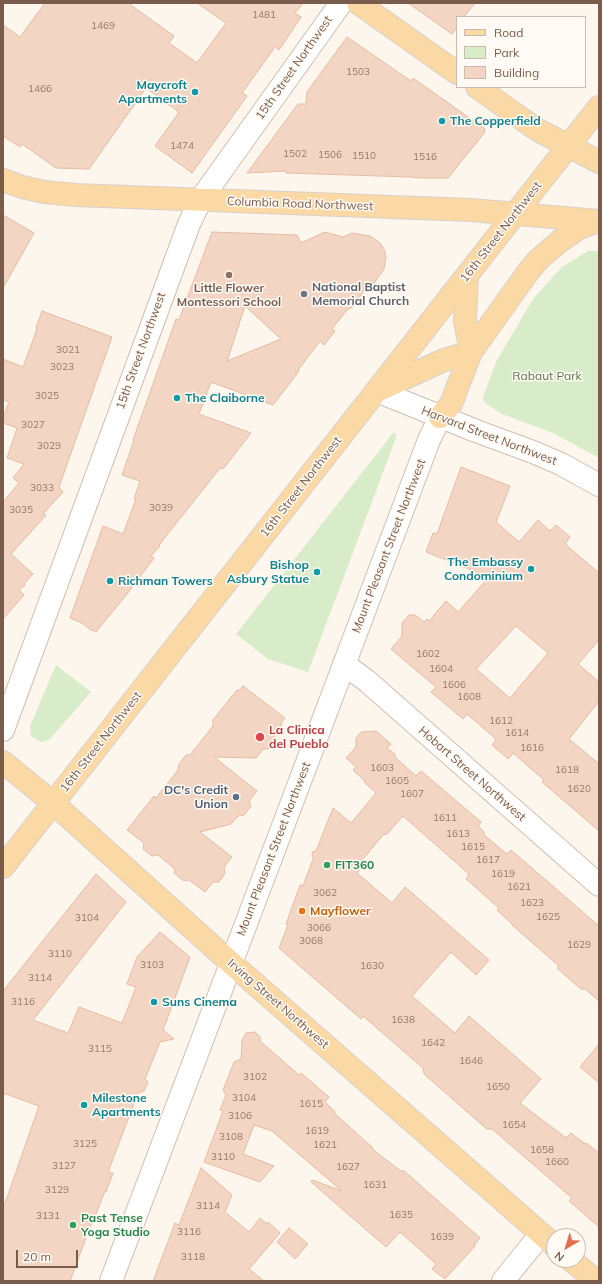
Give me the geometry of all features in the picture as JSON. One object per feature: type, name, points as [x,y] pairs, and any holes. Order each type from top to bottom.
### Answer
[{"type":"main road","points":[[358,3],[456,72]]},
{"type":"main road","points":[[478,88],[536,129],[599,162]]},
{"type":"main road","name":"16th Street Northwest","points":[[3,867],[599,106]]},
{"type":"main road","name":"Columbia Road Northwest","points":[[3,180],[22,187],[54,193],[516,213],[598,221]]},
{"type":"main road","points":[[440,417],[452,404],[471,352],[508,299],[538,260],[579,228],[598,221]]},
{"type":"main road","points":[[467,276],[465,321],[471,352]]},
{"type":"main road","points":[[377,391],[444,360],[471,352]]},
{"type":"main road","name":"Irving Street Northwest","points":[[3,762],[53,803],[231,963],[546,1239]]},
{"type":"main road","points":[[581,1268],[596,1281]]},
{"type":"street","name":"15th Street Northwest","points":[[3,730],[186,231],[201,199],[341,3]]},
{"type":"street","name":"Harvard Street Northwest","points":[[377,391],[561,464],[599,485]]},
{"type":"street","name":"Mount Pleasant Street Northwest","points":[[110,1281],[429,440],[440,417]]},
{"type":"street","name":"Hobart Street Northwest","points":[[344,664],[367,681],[599,885]]},
{"type":"street","points":[[503,1281],[546,1241]]},
{"type":"green space","name":"Rabaut Park","points":[[588,251],[599,251],[599,458],[553,433],[502,414],[485,403],[483,397],[497,360],[533,299],[562,267]]},
{"type":"green space","points":[[393,433],[396,433],[396,438],[308,672],[268,659],[236,634]]},
{"type":"green space","points":[[56,665],[91,692],[49,740],[41,742],[31,736],[30,726]]},
{"type":"building","points":[[45,3],[128,3],[174,36],[169,43],[197,63],[226,23],[197,3],[303,3],[295,13],[301,17],[279,50],[275,47],[242,93],[247,96],[192,173],[155,146],[179,112],[146,88],[89,169],[56,168],[22,144],[20,147],[3,136],[3,25],[20,37]]},
{"type":"building","points":[[408,3],[475,3],[465,16],[456,16],[456,28],[452,34]]},
{"type":"building","points":[[347,37],[411,81],[413,78],[485,129],[485,132],[448,178],[286,173],[286,171],[247,173],[298,104],[306,104],[307,92]]},
{"type":"building","points":[[3,215],[34,233],[3,288]]},
{"type":"building","points":[[212,232],[297,235],[301,243],[325,232],[343,237],[352,233],[370,236],[380,243],[384,249],[386,257],[384,269],[374,283],[366,287],[354,306],[346,311],[332,329],[335,331],[324,345],[320,341],[273,405],[211,382],[199,414],[251,433],[223,469],[220,468],[159,545],[160,546],[151,556],[154,558],[127,594],[96,632],[93,630],[92,631],[82,623],[70,618],[103,526],[123,534],[136,499],[134,499],[140,481],[122,475],[176,319],[179,320]],"holes":[[[245,306],[281,339],[227,361]]]},
{"type":"building","points":[[42,311],[112,337],[59,487],[63,492],[43,514],[46,515],[11,554],[33,574],[24,584],[25,585],[19,590],[24,595],[3,619],[3,502],[19,483],[13,478],[24,464],[7,458],[17,428],[3,423],[3,418],[9,402],[3,400],[3,359],[23,367]]},
{"type":"building","points":[[461,467],[510,486],[496,522],[519,542],[538,520],[550,531],[556,525],[570,537],[565,544],[599,573],[599,640],[578,664],[599,682],[599,701],[569,739],[599,764],[599,831],[542,782],[544,780],[513,753],[508,759],[492,745],[496,739],[467,714],[463,719],[431,692],[436,687],[391,649],[402,636],[402,623],[409,615],[415,615],[424,622],[427,619],[429,621],[446,601],[458,612],[489,577],[426,552],[433,533],[437,534]],"holes":[[[516,626],[548,653],[510,698],[476,669]]]},
{"type":"building","points":[[243,686],[285,718],[281,723],[282,725],[274,735],[275,740],[268,749],[263,749],[256,758],[214,757],[257,791],[249,801],[251,806],[244,815],[238,816],[231,824],[200,832],[232,857],[224,867],[225,873],[219,882],[213,882],[205,892],[189,880],[184,881],[174,873],[175,869],[158,855],[152,856],[143,849],[144,843],[127,830],[154,796],[156,798],[178,770],[179,764],[186,755],[190,755],[213,726],[212,725],[214,723],[212,721],[237,690],[238,691]]},
{"type":"building","points":[[376,731],[391,744],[387,748],[395,754],[395,757],[416,776],[421,771],[481,822],[478,826],[484,832],[484,835],[507,854],[511,850],[599,926],[599,1001],[584,988],[582,990],[557,968],[559,966],[512,925],[497,910],[499,908],[466,879],[469,874],[403,816],[386,835],[384,834],[357,866],[360,869],[357,873],[392,903],[405,887],[489,960],[476,975],[451,952],[412,996],[455,1033],[469,1016],[541,1079],[520,1103],[566,1138],[571,1133],[599,1153],[599,1227],[569,1201],[572,1198],[492,1129],[487,1129],[482,1125],[424,1074],[423,1068],[363,1016],[361,1019],[279,948],[288,925],[286,924],[300,885],[303,886],[313,859],[312,852],[316,851],[333,808],[351,823],[376,793],[353,770],[356,767],[346,758],[356,747],[356,738],[361,732]]},
{"type":"building","points":[[96,874],[126,902],[33,1020],[68,1033],[79,1007],[122,1023],[136,987],[127,984],[137,957],[160,932],[190,957],[163,1030],[174,1039],[160,1042],[145,1079],[148,1082],[144,1091],[138,1093],[108,1172],[113,1173],[93,1219],[70,1281],[3,1281],[3,1209],[39,1106],[3,1093],[3,991]]},
{"type":"building","points":[[255,1032],[260,1037],[260,1041],[299,1075],[301,1073],[329,1097],[325,1102],[335,1112],[334,1113],[373,1148],[372,1149],[402,1172],[403,1170],[480,1238],[474,1245],[475,1246],[445,1279],[432,1269],[436,1264],[400,1232],[386,1247],[311,1182],[312,1180],[342,1191],[272,1131],[254,1125],[243,1154],[274,1166],[260,1182],[204,1162],[223,1111],[220,1110],[226,1095],[223,1090],[234,1062],[241,1059],[242,1040],[246,1033]]},
{"type":"building","points":[[599,1044],[599,1083],[580,1067]]},
{"type":"building","points":[[201,1168],[232,1195],[225,1212],[249,1232],[260,1218],[267,1224],[268,1222],[280,1233],[249,1269],[264,1281],[153,1281],[175,1223],[179,1225]]},
{"type":"building","points":[[289,1228],[308,1244],[295,1259],[277,1242]]},
{"type":"place","name":"Maycroft Apartments","points":[[195,92]]},
{"type":"place","name":"The Copperfield","points":[[442,121]]},
{"type":"place","name":"Little Flower Montessori School","points":[[229,275]]},
{"type":"place","name":"National Baptist Memorial Church","points":[[304,294]]},
{"type":"place","name":"The Claiborne","points":[[177,398]]},
{"type":"place","name":"The Embassy Condominium","points":[[531,569]]},
{"type":"place","name":"Bishop Asbury Statue","points":[[317,572]]},
{"type":"place","name":"Richman Towers","points":[[110,581]]},
{"type":"place","name":"La Clinica del Pueblo","points":[[260,737]]},
{"type":"place","name":"DC's Credit Union","points":[[236,797]]},
{"type":"place","name":"FIT360","points":[[327,865]]},
{"type":"place","name":"Mayflower","points":[[302,911]]},
{"type":"place","name":"Suns Cinema","points":[[154,1002]]},
{"type":"place","name":"Milestone Apartments","points":[[84,1105]]},
{"type":"place","name":"Past Tense Yoga Studio","points":[[73,1225]]}]
